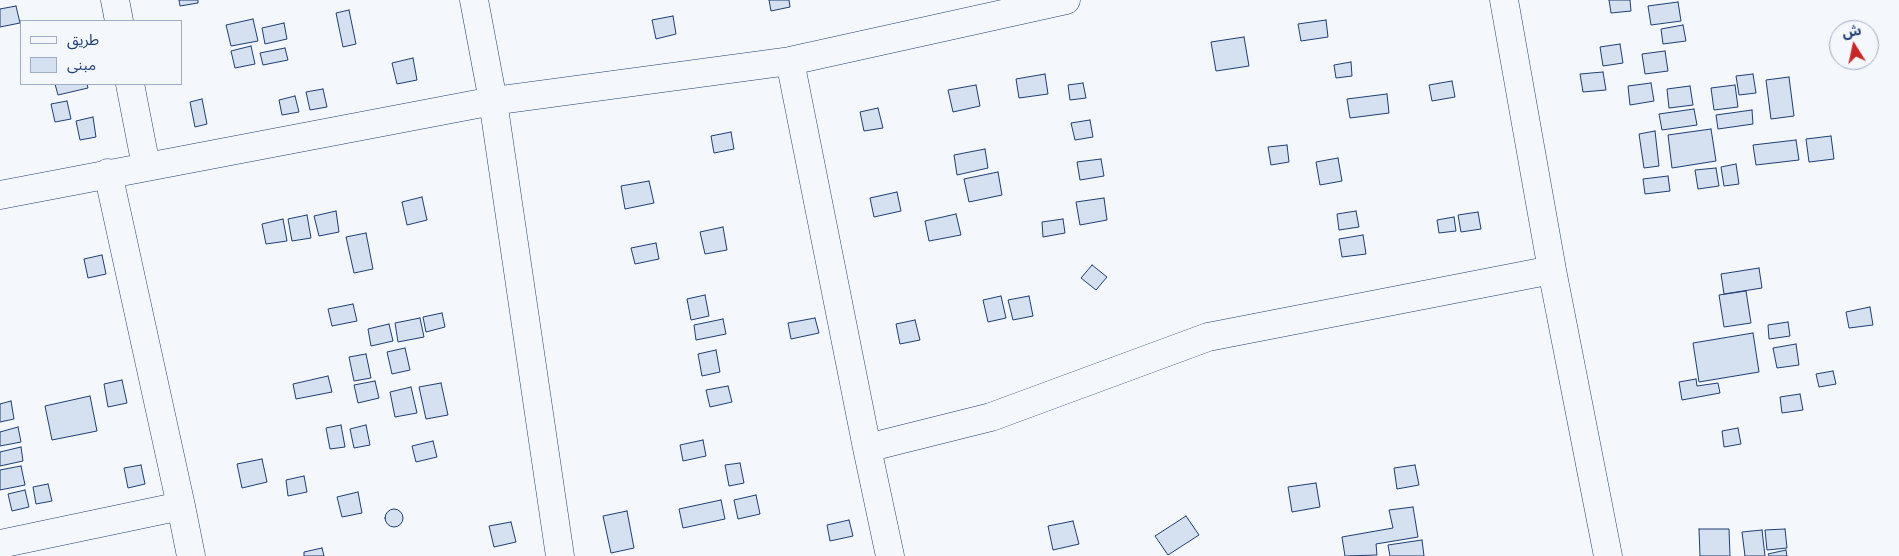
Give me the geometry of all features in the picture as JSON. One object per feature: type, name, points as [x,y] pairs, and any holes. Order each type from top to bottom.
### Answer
[{"type":"street","points":[[115,0],[119,20]]},
{"type":"street","points":[[474,0],[493,101],[560,556]]},
{"type":"street","points":[[0,194],[493,101],[790,62],[1066,0]]},
{"type":"street","points":[[1504,0],[1552,270],[1608,556]]},
{"type":"street","points":[[790,62],[890,556]]},
{"type":"street","points":[[130,85],[146,166]]},
{"type":"street","points":[[108,173],[191,556]]},
{"type":"street","points":[[867,448],[991,416],[1208,337],[1552,270]]},
{"type":"street","points":[[0,544],[181,506]]},
{"type":"building","points":[[179,0],[198,0],[198,3],[180,6]]},
{"type":"building","points":[[769,0],[789,0],[790,7],[771,11]]},
{"type":"building","points":[[1609,0],[1630,0],[1631,11],[1611,13]]},
{"type":"building","points":[[1678,2],[1681,21],[1651,25],[1648,6]]},
{"type":"building","points":[[16,6],[20,23],[0,27],[0,9]]},
{"type":"building","points":[[349,10],[356,44],[343,47],[336,13]]},
{"type":"building","points":[[673,16],[676,34],[656,39],[652,20]]},
{"type":"building","points":[[253,19],[258,41],[231,46],[226,25]]},
{"type":"building","points":[[1326,20],[1328,37],[1301,41],[1298,24]]},
{"type":"building","points":[[284,23],[287,39],[265,44],[262,28]]},
{"type":"building","points":[[1683,25],[1686,41],[1663,44],[1661,29]]},
{"type":"building","points":[[1244,37],[1249,66],[1216,71],[1211,42]]},
{"type":"building","points":[[1620,44],[1623,63],[1603,66],[1600,47]]},
{"type":"building","points":[[251,46],[255,64],[235,68],[231,51]]},
{"type":"building","points":[[285,48],[288,60],[263,65],[260,53]]},
{"type":"building","points":[[1665,51],[1668,71],[1645,74],[1642,54]]},
{"type":"building","points":[[413,58],[417,80],[397,84],[392,63]]},
{"type":"building","points":[[1351,62],[1352,76],[1336,78],[1334,65]]},
{"type":"building","points":[[1603,72],[1606,90],[1583,92],[1580,74]]},
{"type":"building","points":[[1045,74],[1048,94],[1019,98],[1016,79]]},
{"type":"building","points":[[1753,74],[1756,93],[1739,95],[1736,76]]},
{"type":"building","points":[[1789,77],[1794,116],[1771,119],[1766,80]]},
{"type":"building","points":[[1452,81],[1455,97],[1432,101],[1429,85]]},
{"type":"building","points":[[1083,83],[1086,98],[1070,100],[1068,85]]},
{"type":"building","points":[[1651,83],[1654,101],[1630,105],[1628,86]]},
{"type":"building","points":[[55,85],[87,85],[88,88],[58,95]]},
{"type":"building","points":[[976,85],[980,106],[953,112],[948,90]]},
{"type":"building","points":[[1735,85],[1738,107],[1714,110],[1711,88]]},
{"type":"building","points":[[1690,86],[1693,105],[1669,108],[1667,89]]},
{"type":"building","points":[[323,89],[327,107],[310,110],[306,92]]},
{"type":"building","points":[[1387,94],[1389,113],[1350,118],[1347,99]]},
{"type":"building","points":[[295,96],[299,112],[282,115],[279,100]]},
{"type":"building","points":[[202,99],[207,124],[195,127],[190,102]]},
{"type":"building","points":[[67,101],[71,119],[55,122],[51,104]]},
{"type":"building","points":[[878,108],[883,128],[864,131],[860,112]]},
{"type":"building","points":[[1694,109],[1697,125],[1662,130],[1659,114]]},
{"type":"building","points":[[1752,110],[1753,124],[1718,129],[1716,115]]},
{"type":"building","points":[[93,117],[96,137],[80,140],[76,121]]},
{"type":"building","points":[[1090,120],[1093,137],[1075,140],[1071,123]]},
{"type":"building","points":[[1711,129],[1716,161],[1672,168],[1668,135]]},
{"type":"building","points":[[1655,131],[1659,166],[1644,168],[1639,134]]},
{"type":"building","points":[[731,132],[734,149],[714,153],[711,136]]},
{"type":"building","points":[[1831,136],[1834,159],[1809,162],[1806,139]]},
{"type":"building","points":[[1796,140],[1799,160],[1756,165],[1753,145]]},
{"type":"building","points":[[1287,145],[1289,162],[1271,165],[1268,147]]},
{"type":"building","points":[[985,149],[988,168],[957,175],[954,155]]},
{"type":"building","points":[[1338,158],[1342,181],[1320,185],[1316,162]]},
{"type":"building","points":[[1101,159],[1104,176],[1080,180],[1077,162]]},
{"type":"building","points":[[1736,164],[1739,184],[1724,186],[1721,167]]},
{"type":"building","points":[[1716,168],[1719,186],[1698,189],[1695,170]]},
{"type":"building","points":[[998,172],[1002,195],[969,202],[964,179]]},
{"type":"building","points":[[1668,176],[1670,191],[1645,194],[1643,179]]},
{"type":"building","points":[[649,181],[654,203],[625,209],[621,186]]},
{"type":"building","points":[[897,192],[901,211],[874,217],[870,198]]},
{"type":"building","points":[[422,197],[427,220],[407,225],[402,202]]},
{"type":"building","points":[[1104,198],[1107,220],[1080,225],[1076,202]]},
{"type":"building","points":[[336,211],[339,232],[319,236],[314,216]]},
{"type":"building","points":[[1356,211],[1359,227],[1339,230],[1337,214]]},
{"type":"building","points":[[1478,212],[1481,229],[1461,232],[1458,215]]},
{"type":"building","points":[[956,214],[961,235],[929,241],[925,221]]},
{"type":"building","points":[[307,215],[311,238],[292,241],[288,219]]},
{"type":"building","points":[[1454,217],[1456,231],[1439,233],[1437,220]]},
{"type":"building","points":[[283,219],[287,241],[266,244],[262,224]]},
{"type":"building","points":[[1063,219],[1065,233],[1043,237],[1042,222]]},
{"type":"building","points":[[723,227],[727,250],[705,254],[700,232]]},
{"type":"building","points":[[366,233],[373,269],[354,273],[346,237]]},
{"type":"building","points":[[1363,235],[1366,254],[1342,257],[1339,239]]},
{"type":"building","points":[[656,243],[659,259],[635,264],[631,248]]},
{"type":"building","points":[[102,255],[106,274],[88,278],[84,259]]},
{"type":"building","points":[[1092,265],[1107,277],[1096,290],[1081,278]]},
{"type":"building","points":[[1759,268],[1762,288],[1724,294],[1721,274]]},
{"type":"building","points":[[1746,291],[1751,323],[1724,327],[1719,295]]},
{"type":"building","points":[[705,295],[709,316],[691,320],[687,299]]},
{"type":"building","points":[[1001,296],[1006,318],[988,322],[983,300]]},
{"type":"building","points":[[1029,296],[1033,316],[1013,320],[1008,300]]},
{"type":"building","points":[[353,304],[357,321],[332,326],[328,309]]},
{"type":"building","points":[[1870,307],[1873,325],[1849,328],[1846,312]]},
{"type":"building","points":[[442,313],[445,327],[426,332],[423,317]]},
{"type":"building","points":[[420,318],[424,337],[398,342],[395,323]]},
{"type":"building","points":[[815,318],[819,333],[791,339],[788,323]]},
{"type":"building","points":[[723,319],[726,334],[696,340],[694,325]]},
{"type":"building","points":[[915,320],[920,340],[900,344],[896,324]]},
{"type":"building","points":[[1788,322],[1790,336],[1769,339],[1768,325]]},
{"type":"building","points":[[389,324],[393,341],[371,346],[368,329]]},
{"type":"building","points":[[1753,333],[1759,372],[1699,382],[1693,343]]},
{"type":"building","points":[[1796,344],[1799,365],[1777,368],[1773,348]]},
{"type":"building","points":[[405,348],[410,370],[392,374],[387,352]]},
{"type":"building","points":[[716,350],[720,372],[702,376],[698,354]]},
{"type":"building","points":[[366,354],[371,378],[354,381],[349,357]]},
{"type":"building","points":[[1833,371],[1836,384],[1819,387],[1816,374]]},
{"type":"building","points":[[328,376],[332,392],[296,399],[293,384]]},
{"type":"building","points":[[1696,379],[1697,386],[1718,383],[1720,393],[1682,400],[1679,382]]},
{"type":"building","points":[[122,380],[127,403],[108,407],[104,384]]},
{"type":"building","points":[[375,381],[379,398],[358,403],[354,385]]},
{"type":"building","points":[[441,383],[448,415],[426,419],[419,387]]},
{"type":"building","points":[[728,386],[732,402],[710,407],[706,390]]},
{"type":"building","points":[[411,387],[417,413],[395,417],[390,392]]},
{"type":"building","points":[[1800,394],[1803,410],[1782,413],[1780,397]]},
{"type":"building","points":[[90,396],[97,431],[52,440],[45,406]]},
{"type":"building","points":[[11,401],[14,419],[0,422],[0,404]]},
{"type":"building","points":[[341,425],[345,447],[330,449],[326,428]]},
{"type":"building","points":[[366,425],[370,445],[354,448],[350,429]]},
{"type":"building","points":[[18,427],[21,442],[0,446],[0,432]]},
{"type":"building","points":[[1738,428],[1741,444],[1724,447],[1722,431]]},
{"type":"building","points":[[703,440],[706,456],[683,461],[680,445]]},
{"type":"building","points":[[433,441],[437,457],[416,462],[412,446]]},
{"type":"building","points":[[21,447],[23,461],[0,466],[0,452]]},
{"type":"building","points":[[262,459],[267,482],[242,488],[237,464]]},
{"type":"building","points":[[740,463],[744,483],[729,486],[725,465]]},
{"type":"building","points":[[141,465],[145,484],[128,488],[124,468]]},
{"type":"building","points":[[1415,465],[1419,485],[1397,489],[1394,468]]},
{"type":"building","points":[[21,466],[25,485],[0,490],[0,470]]},
{"type":"building","points":[[304,476],[307,492],[288,496],[286,480]]},
{"type":"building","points":[[1316,483],[1320,507],[1292,512],[1288,487]]},
{"type":"building","points":[[48,484],[52,501],[36,504],[33,487]]},
{"type":"building","points":[[25,490],[29,507],[12,511],[8,494]]},
{"type":"building","points":[[358,492],[362,513],[342,517],[337,497]]},
{"type":"building","points":[[756,495],[760,514],[738,519],[734,500]]},
{"type":"building","points":[[721,500],[725,519],[683,528],[679,509]]},
{"type":"building","points":[[1413,507],[1418,537],[1376,544],[1377,555],[1345,556],[1342,537],[1393,528],[1389,510]]},
{"type":"building","points":[[394,509],[400,512],[403,518],[400,524],[394,527],[388,524],[385,518],[388,512]]},
{"type":"building","points":[[627,511],[634,548],[611,553],[603,516]]},
{"type":"building","points":[[1186,516],[1199,535],[1168,555],[1155,536]]},
{"type":"building","points":[[849,520],[853,536],[830,541],[827,525]]},
{"type":"building","points":[[1073,521],[1079,544],[1053,550],[1048,526]]},
{"type":"building","points":[[511,522],[516,542],[494,547],[489,526]]},
{"type":"building","points":[[1699,529],[1729,529],[1730,556],[1700,556]]},
{"type":"building","points":[[1785,529],[1787,548],[1767,550],[1765,530]]},
{"type":"building","points":[[1762,530],[1765,556],[1745,556],[1742,532]]},
{"type":"building","points":[[1422,540],[1424,556],[1390,556],[1388,545]]},
{"type":"building","points":[[322,548],[324,556],[304,556],[304,552]]},
{"type":"building","points":[[1786,550],[1787,556],[1769,556],[1768,554]]}]
